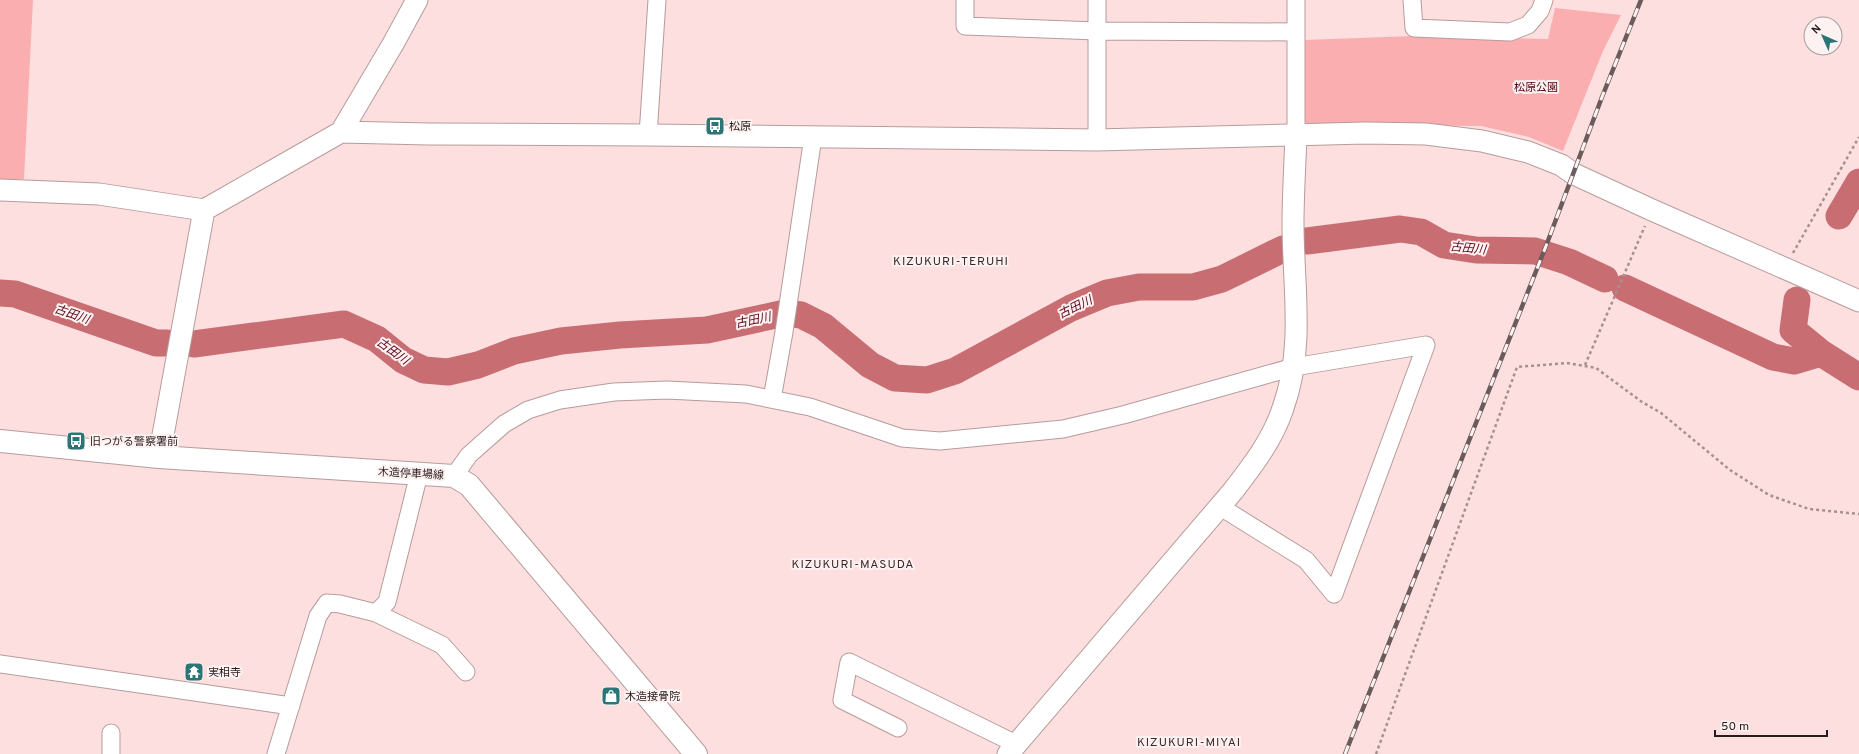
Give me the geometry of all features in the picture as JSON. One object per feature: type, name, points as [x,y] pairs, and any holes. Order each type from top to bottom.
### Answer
[{"type":"main road","name":"木造停車場線","points":[[0,441],[159,458],[454,476],[469,485],[696,754]]},
{"type":"street","points":[[0,190],[99,194],[204,210],[341,132],[417,0]]},
{"type":"street","points":[[648,135],[657,0]]},
{"type":"street","points":[[965,0],[965,26],[1097,31],[1296,32]]},
{"type":"street","points":[[1097,0],[1097,140]]},
{"type":"street","points":[[898,728],[842,700],[849,662],[1012,749],[1261,455],[1283,408],[1294,367],[1297,330],[1293,224],[1296,135],[1296,0]]},
{"type":"street","points":[[1412,0],[1414,28],[1510,32],[1528,25],[1540,11],[1544,0]]},
{"type":"street","points":[[341,132],[1097,140],[1365,133],[1426,134],[1482,140],[1528,152],[1561,165],[1574,174],[1652,210],[1859,301]]},
{"type":"street","points":[[772,399],[784,332],[813,137]]},
{"type":"street","points":[[159,458],[204,210]]},
{"type":"street","points":[[454,476],[469,455],[504,424],[528,410],[560,400],[614,392],[667,390],[746,394],[810,408],[902,438],[940,441],[1063,429],[1123,415],[1294,367],[1426,345],[1334,594],[1306,560],[1219,506]]},
{"type":"street","points":[[376,613],[387,602],[418,474]]},
{"type":"street","points":[[276,754],[318,616],[327,603],[340,604],[376,613],[442,645],[466,672]]},
{"type":"street","points":[[0,664],[291,706]]},
{"type":"street","points":[[111,732],[111,754]]},
{"type":"path","points":[[1785,268],[1807,226],[1859,137]]},
{"type":"path","points":[[1585,365],[1652,210]]},
{"type":"path","points":[[1376,754],[1517,367],[1567,363],[1596,368],[1642,402],[1661,412],[1730,470],[1769,495],[1809,509],[1859,514]]},
{"type":"green space","points":[[0,0],[33,0],[24,179],[0,180]]},
{"type":"green space","name":"松原公園","points":[[1555,8],[1621,15],[1603,51],[1563,151],[1529,137],[1481,126],[1303,124],[1304,40],[1413,36],[1548,39]]},
{"type":"waterway","points":[[1839,216],[1859,182]]},
{"type":"waterway","name":"古田川","points":[[1307,241],[1400,229],[1421,232],[1444,245],[1476,250],[1535,251],[1569,262],[1605,279]]},
{"type":"waterway","name":"古田川","points":[[194,344],[344,324],[377,339],[403,360],[424,370],[448,372],[478,365],[514,351],[561,341],[620,335],[707,330],[785,313],[801,315],[823,326],[870,365],[895,378],[927,380],[955,371],[1071,308],[1107,293],[1139,287],[1193,287],[1222,279],[1283,249]]},
{"type":"waterway","name":"古田川","points":[[1625,288],[1773,357],[1794,361],[1821,353]]},
{"type":"waterway","name":"古田川","points":[[0,293],[15,294],[156,343],[167,343]]},
{"type":"waterway","points":[[1797,300],[1793,330],[1821,353],[1859,377]]},
{"type":"railway","points":[[1345,754],[1546,246],[1602,97],[1641,0]]},
{"type":"place","name":"松原","points":[[715,126]]},
{"type":"place","name":"旧つがる警察署前","points":[[76,441]]},
{"type":"place","name":"実相寺","points":[[194,672]]},
{"type":"place","name":"木造接骨院","points":[[611,696]]},
{"type":"district","name":"KIZUKURI-TERUHI","points":[[951,261]]},
{"type":"district","name":"KIZUKURI-MASUDA","points":[[853,564]]},
{"type":"district","name":"KIZUKURI-MIYAI","points":[[1189,742]]}]
